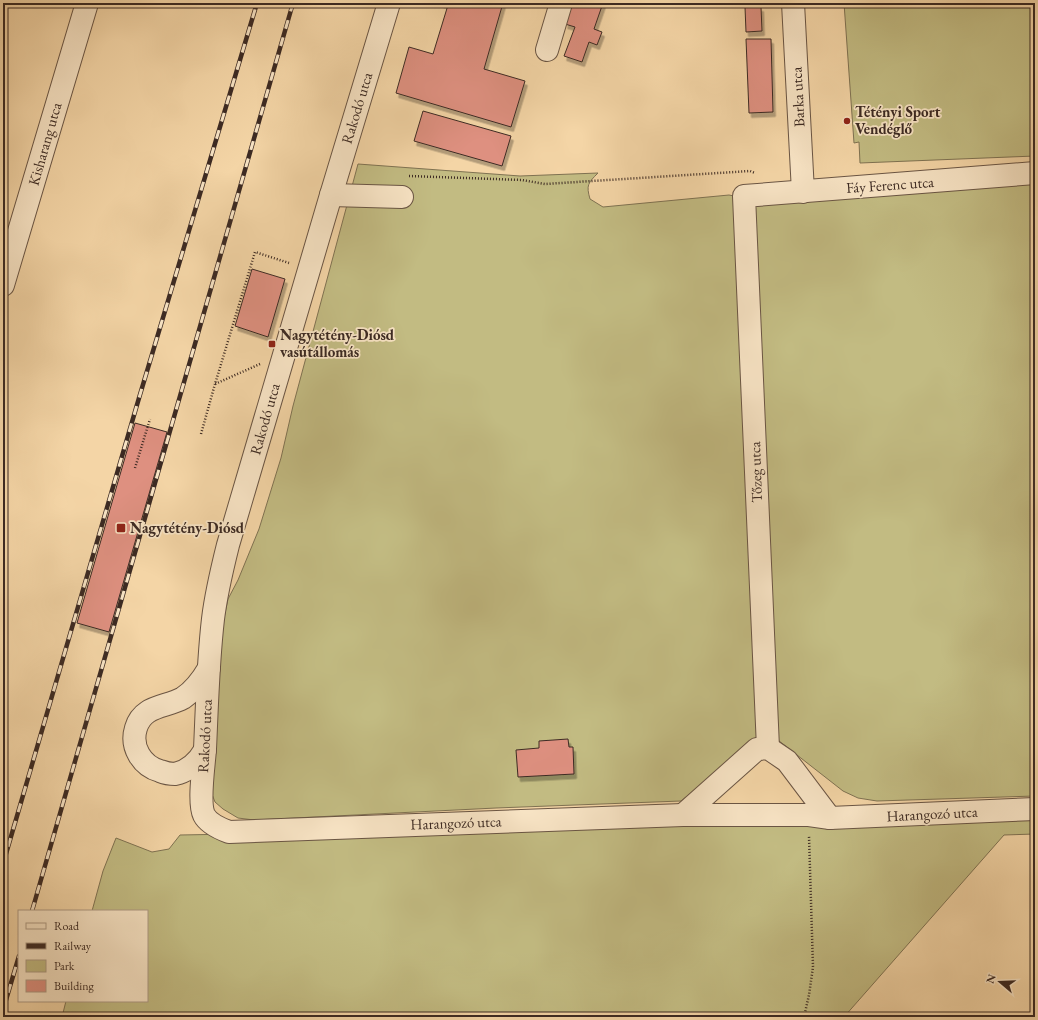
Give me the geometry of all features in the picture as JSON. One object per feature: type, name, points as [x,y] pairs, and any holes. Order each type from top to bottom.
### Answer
[{"type":"street","name":"Kisharang utca","points":[[3,285],[86,3]]},
{"type":"street","name":"Rakodó utca","points":[[229,832],[216,827],[204,816],[201,800],[213,618],[222,571],[228,545],[330,195],[389,3]]},
{"type":"street","points":[[547,50],[561,3]]},
{"type":"street","name":"Barka utca","points":[[793,3],[804,192]]},
{"type":"street","name":"Fáy Ferenc utca","points":[[744,196],[1035,173]]},
{"type":"street","points":[[330,195],[402,197]]},
{"type":"street","name":"Tőzeg utca","points":[[744,196],[768,748]]},
{"type":"street","points":[[205,750],[200,759],[193,766],[174,774],[165,773],[147,765],[140,758],[134,740],[136,728],[141,718],[158,706],[183,698],[201,681],[209,668]]},
{"type":"street","points":[[683,815],[757,749],[768,748],[787,761],[819,817]]},
{"type":"street","name":"Harangozó utca","points":[[229,832],[683,815],[819,817],[1035,809]]},
{"type":"path","points":[[402,197],[406,176],[522,180],[545,184],[750,171],[761,175]]},
{"type":"path","points":[[200,434],[255,252],[309,269]]},
{"type":"path","points":[[215,384],[284,353]]},
{"type":"path","points":[[135,468],[150,419]]},
{"type":"path","points":[[804,1017],[813,967],[819,817]]},
{"type":"green space","points":[[844,3],[1035,3],[1035,156],[860,163],[859,142],[854,143]]},
{"type":"green space","points":[[358,164],[520,176],[598,173],[590,182],[588,190],[590,199],[603,207],[729,195],[760,201],[1035,181],[1035,796],[877,801],[858,798],[843,791],[774,737],[758,739],[681,801],[496,808],[254,820],[238,818],[215,802],[210,789],[219,642],[228,599],[238,580],[259,529],[281,458],[293,406]]},
{"type":"green space","points":[[1035,817],[1035,834],[1004,835],[844,1017],[62,1017],[66,1002],[148,1002],[148,910],[92,910],[103,871],[116,838],[152,852],[169,849],[180,835],[952,821]]},
{"type":"building","points":[[441,3],[503,3],[484,69],[525,81],[511,127],[396,93],[409,47],[433,54],[448,5]]},
{"type":"building","points":[[573,3],[603,3],[594,29],[602,32],[597,45],[589,42],[582,62],[564,56],[575,27],[565,24]]},
{"type":"building","points":[[745,7],[761,7],[762,31],[746,32]]},
{"type":"building","points":[[746,39],[771,39],[773,112],[749,113]]},
{"type":"building","points":[[423,111],[511,136],[502,166],[414,141]]},
{"type":"building","points":[[252,269],[285,279],[268,337],[235,326]]},
{"type":"building","points":[[135,423],[167,432],[109,632],[77,623]]},
{"type":"building","points":[[568,739],[569,747],[573,747],[574,774],[518,777],[516,750],[539,748],[539,741]]},
{"type":"railway","points":[[3,864],[139,398],[257,3]]},
{"type":"railway","points":[[32,910],[293,3]]},
{"type":"railway","points":[[3,1010],[18,959]]},
{"type":"place","name":"Tétényi Sport Vendéglő","points":[[847,121]]},
{"type":"place","name":"Nagytétény-Diósd vasútállomás","points":[[272,344]]},
{"type":"place","name":"Nagytétény-Diósd","points":[[121,528]]}]
